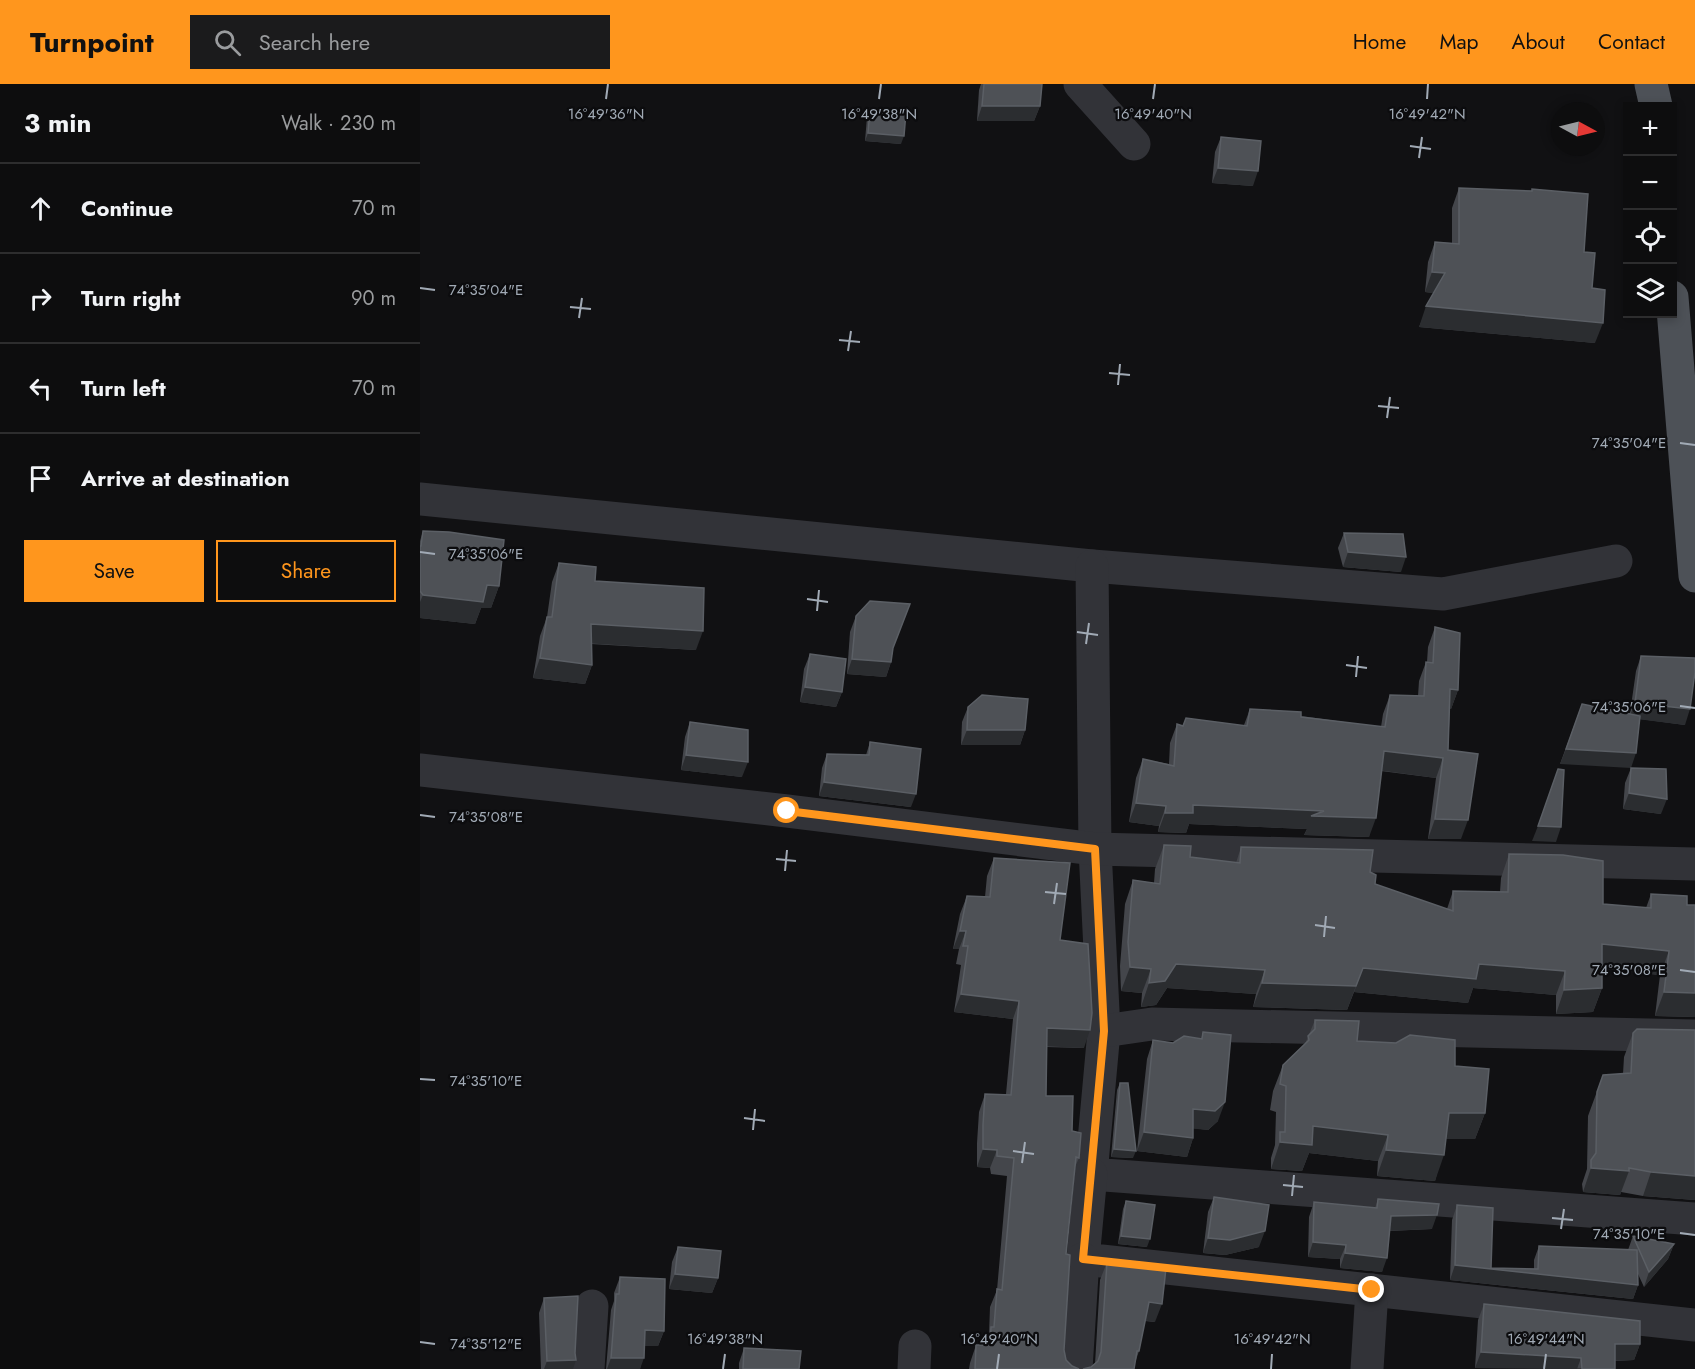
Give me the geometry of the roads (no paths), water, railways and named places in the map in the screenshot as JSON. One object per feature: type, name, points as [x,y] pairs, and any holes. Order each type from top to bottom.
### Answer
[{"type":"main road","points":[[1651,84],[1655,102]]},
{"type":"main road","points":[[1674,318],[1695,576]]},
{"type":"street","points":[[1080,84],[1134,144]]},
{"type":"street","points":[[420,499],[1092,566],[1443,594],[1616,561]]},
{"type":"street","points":[[1076,1369],[1090,1174],[1104,1031],[1095,849],[1092,566]]},
{"type":"street","points":[[420,770],[1095,849],[1695,864]]},
{"type":"street","points":[[1104,1031],[1152,1024],[1695,1036]]},
{"type":"street","points":[[1090,1174],[1695,1219]]},
{"type":"street","points":[[1083,1259],[1695,1325]]},
{"type":"street","points":[[1366,1369],[1372,1290]]},
{"type":"street","points":[[588,1369],[592,1306]]}]
